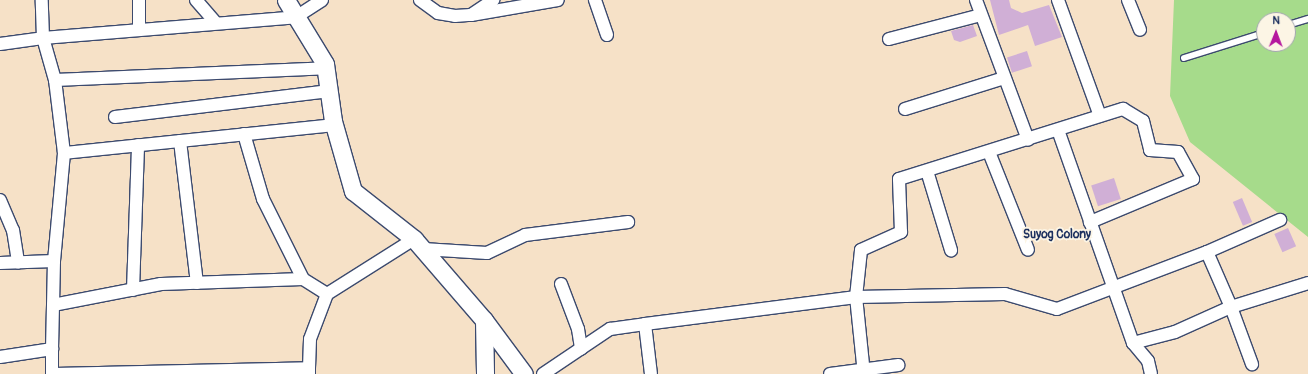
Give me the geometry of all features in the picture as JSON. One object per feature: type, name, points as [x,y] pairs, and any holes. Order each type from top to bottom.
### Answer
[{"type":"main road","points":[[286,0],[326,68],[334,124],[353,192],[418,244],[484,320],[524,374]]},
{"type":"main road","points":[[484,320],[485,374]]},
{"type":"street","points":[[42,0],[43,38],[55,80],[64,153],[54,261],[52,349],[53,374],[309,371],[310,339],[327,294],[418,244],[487,253],[525,235],[628,222]]},
{"type":"street","points":[[139,30],[140,0]]},
{"type":"street","points":[[196,0],[216,23]]},
{"type":"street","points":[[0,44],[43,38],[296,16],[322,0]]},
{"type":"street","points":[[420,0],[438,13],[471,15],[558,0]]},
{"type":"street","points":[[471,15],[494,0]]},
{"type":"street","points":[[595,0],[606,35]]},
{"type":"street","points":[[976,0],[1028,140]]},
{"type":"street","points":[[1058,0],[1100,116]]},
{"type":"street","points":[[1128,0],[1140,30]]},
{"type":"street","points":[[889,39],[981,15]]},
{"type":"street","points":[[55,80],[326,68]]},
{"type":"street","points":[[904,109],[1004,78]]},
{"type":"street","points":[[114,117],[329,91]]},
{"type":"street","points":[[864,372],[856,297],[861,250],[901,232],[899,179],[1028,140],[1123,109],[1143,120],[1150,150],[1178,152],[1193,179],[1090,222]]},
{"type":"street","points":[[64,153],[334,124]]},
{"type":"street","points":[[1058,130],[1133,343],[1148,361],[1150,374]]},
{"type":"street","points":[[244,134],[263,199],[303,279],[327,294]]},
{"type":"street","points":[[180,141],[197,283]]},
{"type":"street","points":[[133,290],[138,145]]},
{"type":"street","points":[[989,152],[1028,250]]},
{"type":"street","points":[[927,171],[951,250]]},
{"type":"street","points":[[0,200],[13,230],[18,262]]},
{"type":"street","points":[[543,374],[610,329],[856,297],[1005,294],[1057,309],[1207,252],[1280,220]]},
{"type":"street","points":[[1207,252],[1231,307],[1252,364]]},
{"type":"street","points":[[0,263],[54,261]]},
{"type":"street","points":[[53,305],[161,284],[303,279]]},
{"type":"street","points":[[1133,343],[1176,332],[1231,307],[1308,283]]},
{"type":"street","points":[[561,284],[578,329],[581,349]]},
{"type":"street","points":[[645,324],[651,374]]},
{"type":"street","points":[[0,357],[52,349]]},
{"type":"street","points":[[830,374],[864,372],[898,365]]},
{"type":"lane","points":[[1296,23],[1308,19]]},
{"type":"lane","points":[[1184,58],[1256,36]]},
{"type":"green space","points":[[1174,0],[1308,0],[1308,237],[1190,142],[1170,96]]},
{"type":"building","points":[[990,0],[1009,0],[1011,8],[1022,13],[1049,5],[1062,37],[1035,46],[1028,25],[999,35]]},
{"type":"building","points":[[973,25],[977,36],[960,42],[954,40],[951,31]]},
{"type":"building","points":[[1027,51],[1032,66],[1012,73],[1007,57]]},
{"type":"building","points":[[1114,178],[1121,199],[1098,206],[1091,185]]},
{"type":"building","points":[[1242,198],[1252,222],[1243,226],[1233,202]]},
{"type":"building","points":[[1288,228],[1296,246],[1282,252],[1274,234]]},
{"type":"district","name":"Suyog Colony","points":[[1057,235]]}]
